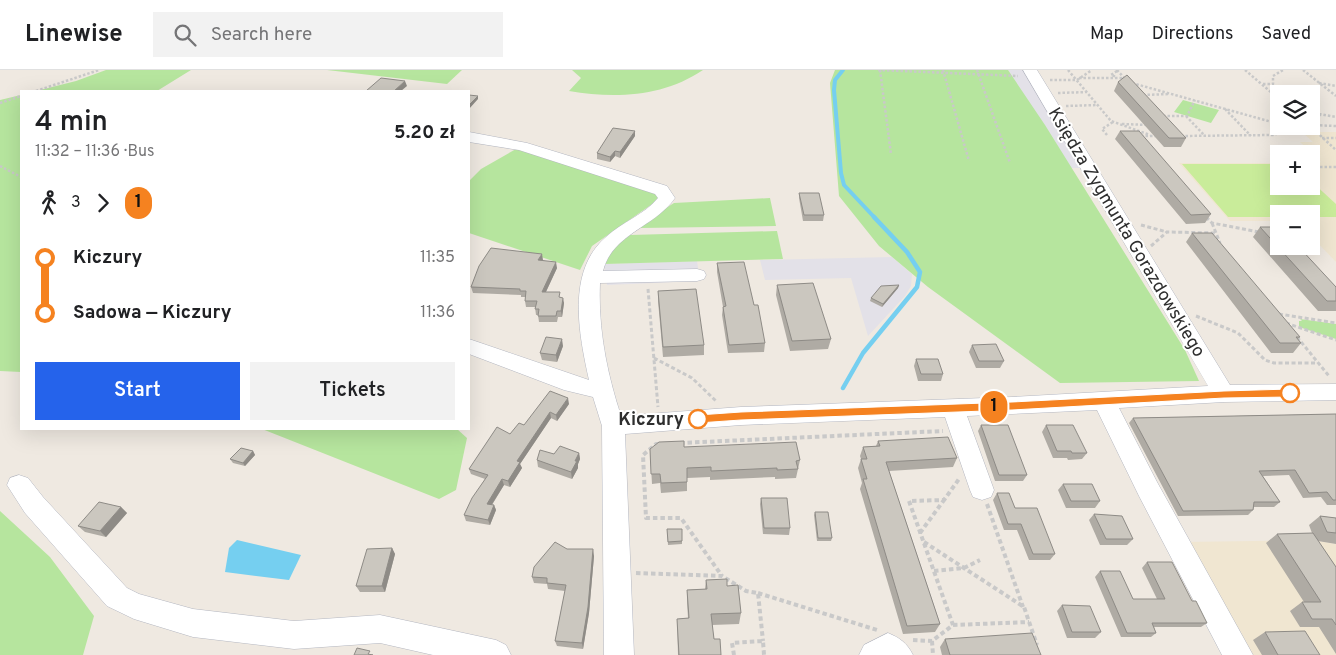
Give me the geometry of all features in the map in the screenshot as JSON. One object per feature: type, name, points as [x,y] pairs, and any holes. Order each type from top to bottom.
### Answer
[{"type":"street","name":"Księdza Zygmunta Gorazdowskiego","points":[[1039,85],[1224,394]]},
{"type":"street","points":[[470,136],[522,146],[550,154],[665,193],[667,198],[660,207],[630,227],[602,250],[597,258],[592,277],[589,300],[590,326],[602,391],[613,426],[619,655]]},
{"type":"street","points":[[592,277],[697,275]]},
{"type":"street","points":[[470,346],[572,384],[602,391]]},
{"type":"street","points":[[613,426],[741,416],[951,419],[1104,401],[1333,385]]},
{"type":"street","points":[[1104,401],[1148,489],[1238,655]]},
{"type":"street","points":[[951,419],[982,490]]},
{"type":"street","points":[[19,486],[117,597],[134,606],[193,623],[294,635],[380,628],[496,655]]},
{"type":"street","points":[[878,644],[900,648]]},
{"type":"path","points":[[39,90],[99,70]]},
{"type":"path","points":[[891,154],[879,70],[943,71],[978,74],[1087,92]]},
{"type":"path","points":[[976,70],[1010,163]]},
{"type":"path","points":[[1068,70],[1078,79],[1113,122],[1153,136]]},
{"type":"path","points":[[1078,79],[1092,70]]},
{"type":"path","points":[[1120,78],[1111,75],[1117,70],[1134,88]]},
{"type":"path","points":[[1245,70],[1270,91]]},
{"type":"path","points":[[1262,84],[1274,84],[1273,76],[1283,70]]},
{"type":"path","points":[[1303,70],[1336,96]]},
{"type":"path","points":[[943,71],[969,162]]},
{"type":"path","points":[[1039,85],[1078,79],[1124,78]]},
{"type":"path","points":[[1127,81],[1270,121]]},
{"type":"path","points":[[1319,83],[1336,86]]},
{"type":"path","points":[[1039,85],[1098,105]]},
{"type":"path","points":[[1147,102],[1140,95],[1174,94]]},
{"type":"path","points":[[0,103],[20,96]]},
{"type":"path","points":[[1186,116],[1195,100]]},
{"type":"path","points":[[1224,108],[1251,136]]},
{"type":"path","points":[[1320,114],[1336,117]]},
{"type":"path","points":[[1164,120],[1160,116],[1186,116],[1205,136]]},
{"type":"path","points":[[1107,136],[1102,129],[1113,122]]},
{"type":"path","points":[[1118,124],[1148,124]]},
{"type":"path","points":[[1320,126],[1336,126]]},
{"type":"path","points":[[1178,136],[1276,135]]},
{"type":"path","points":[[1318,135],[1336,150]]},
{"type":"path","points":[[1145,143],[1139,136],[1161,136]]},
{"type":"path","points":[[1321,138],[1336,138]]},
{"type":"path","points":[[0,166],[20,176]]},
{"type":"path","points":[[1320,167],[1336,167]]},
{"type":"path","points":[[1206,216],[1212,223],[1218,242],[1224,249]]},
{"type":"path","points":[[1121,221],[1132,222],[1167,232],[1215,232]]},
{"type":"path","points":[[1212,223],[1260,232]]},
{"type":"path","points":[[1136,247],[1150,247],[1167,232]]},
{"type":"path","points":[[647,276],[658,410]]},
{"type":"path","points":[[1172,306],[1238,333],[1265,360],[1274,363],[1318,363]]},
{"type":"path","points":[[1290,330],[1278,314],[1336,323]]},
{"type":"path","points":[[1285,323],[1336,340]]},
{"type":"path","points":[[1296,336],[1333,385]]},
{"type":"path","points":[[654,357],[692,378],[719,404]]},
{"type":"path","points":[[676,443],[951,419]]},
{"type":"path","points":[[666,444],[656,444],[643,455],[646,518],[681,518],[722,576],[746,591],[876,629],[878,644]]},
{"type":"path","points":[[920,533],[964,472]]},
{"type":"path","points":[[982,490],[1038,647]]},
{"type":"path","points":[[944,500],[909,501],[953,625]]},
{"type":"path","points":[[924,542],[1024,607]]},
{"type":"path","points":[[934,571],[964,568],[980,560]]},
{"type":"path","points":[[617,572],[722,576]]},
{"type":"path","points":[[758,593],[764,655]]},
{"type":"path","points":[[900,648],[932,641],[953,625],[1029,622]]},
{"type":"path","points":[[734,655],[732,643],[763,641]]},
{"type":"path","points":[[932,641],[934,655]]},
{"type":"shaded area","points":[[1008,70],[1026,70],[1082,168],[1071,168]]},
{"type":"shaded area","points":[[1320,132],[1336,132],[1336,262],[1320,245],[1320,205],[1270,205],[1270,221],[1230,221],[1179,163],[1270,163],[1270,195],[1320,195],[1320,145],[1303,145],[1300,142],[1313,142],[1305,135],[1320,135]]},
{"type":"shaded area","points":[[892,257],[912,274],[911,286],[905,296],[868,336],[851,278],[765,280],[760,260]]},
{"type":"shaded area","points":[[697,261],[700,281],[607,285],[604,264]]},
{"type":"shaded area","points":[[1313,540],[1336,544],[1336,655],[1244,655],[1182,542]]},
{"type":"green space","points":[[106,70],[191,70],[159,90],[40,90],[76,81]]},
{"type":"green space","points":[[327,70],[462,70],[447,84]]},
{"type":"green space","points":[[572,70],[703,70],[672,86],[655,91],[638,94],[604,95],[569,91],[581,78]]},
{"type":"green space","points":[[835,70],[1008,70],[1045,125],[1185,350],[1199,381],[1060,383],[928,287],[879,246],[839,196],[830,83]]},
{"type":"green space","points":[[20,95],[20,372],[0,371],[0,100]]},
{"type":"green space","points":[[1183,100],[1219,110],[1211,123],[1174,112]]},
{"type":"green space","points":[[516,149],[660,195],[658,200],[592,246],[580,270],[470,233],[470,180],[481,169]]},
{"type":"green space","points":[[1182,164],[1270,164],[1270,195],[1320,195],[1320,189],[1336,204],[1336,217],[1320,217],[1320,205],[1270,205],[1270,217],[1228,217]]},
{"type":"green space","points":[[770,198],[776,226],[640,228],[641,224],[674,203]]},
{"type":"green space","points":[[777,231],[783,259],[604,264],[607,253],[630,235]]},
{"type":"green space","points":[[1300,319],[1336,324],[1336,339],[1299,327],[1299,321],[1302,321]]},
{"type":"green space","points":[[265,430],[458,430],[467,438],[456,490],[439,499]]},
{"type":"green space","points":[[0,511],[50,557],[94,616],[83,655],[0,655]]},
{"type":"water","points":[[237,540],[301,555],[289,580],[225,572],[229,548]]},
{"type":"building","points":[[1127,75],[1186,138],[1169,138],[1118,82]]},
{"type":"building","points":[[381,78],[405,81],[395,90],[367,90]]},
{"type":"building","points":[[470,95],[478,96],[470,104]]},
{"type":"building","points":[[613,128],[635,131],[620,152],[615,151],[610,157],[597,153]]},
{"type":"building","points":[[1120,131],[1139,131],[1211,214],[1191,215]]},
{"type":"building","points":[[799,193],[819,193],[824,215],[804,215]]},
{"type":"building","points":[[1260,227],[1270,227],[1270,238]]},
{"type":"building","points":[[1192,233],[1212,233],[1300,337],[1296,337],[1301,343],[1280,343]]},
{"type":"building","points":[[491,248],[542,254],[538,260],[556,262],[542,292],[560,292],[559,297],[563,298],[561,311],[557,311],[556,316],[538,316],[539,309],[535,309],[537,301],[525,301],[526,291],[520,291],[520,289],[471,287],[479,266]]},
{"type":"building","points":[[1285,255],[1306,255],[1336,287],[1336,301],[1327,301]]},
{"type":"building","points":[[744,262],[754,305],[758,305],[765,343],[729,345],[723,307],[726,306],[717,263]]},
{"type":"building","points":[[813,283],[831,339],[792,341],[777,285]]},
{"type":"building","points":[[899,285],[883,304],[871,298],[881,286]]},
{"type":"building","points":[[696,289],[704,345],[663,347],[658,291]]},
{"type":"building","points":[[546,337],[562,339],[556,355],[540,353]]},
{"type":"building","points":[[996,344],[1004,361],[979,361],[972,345]]},
{"type":"building","points":[[916,359],[938,359],[943,374],[921,374]]},
{"type":"building","points":[[550,391],[568,398],[556,415],[550,412],[517,461],[520,462],[508,481],[502,479],[487,504],[494,505],[488,520],[464,515],[472,498],[488,475],[469,469],[497,427],[510,434],[519,423],[524,425]]},
{"type":"building","points":[[1336,414],[1336,500],[1333,500],[1327,492],[1309,493],[1295,470],[1259,471],[1280,502],[1254,502],[1253,510],[1183,511],[1133,418]]},
{"type":"building","points":[[981,425],[1008,425],[1027,475],[999,475]]},
{"type":"building","points":[[1046,425],[1073,425],[1087,453],[1057,451]]},
{"type":"building","points":[[948,437],[957,458],[886,462],[940,624],[907,626],[863,479],[867,479],[861,459],[867,459],[863,447],[880,446],[878,441]]},
{"type":"building","points":[[684,441],[684,447],[796,442],[800,460],[796,461],[798,469],[711,471],[711,467],[687,468],[687,482],[661,483],[660,474],[651,474],[650,449],[659,442]]},
{"type":"building","points":[[560,446],[579,453],[571,472],[537,460],[540,450],[554,454]]},
{"type":"building","points":[[241,448],[253,451],[243,463],[230,459]]},
{"type":"building","points":[[1063,484],[1092,484],[1100,501],[1071,501]]},
{"type":"building","points":[[997,493],[1009,493],[1015,508],[1037,508],[1055,554],[1033,554],[1021,524],[1008,524]]},
{"type":"building","points":[[761,498],[787,498],[790,528],[764,528]]},
{"type":"building","points":[[99,502],[121,507],[100,531],[78,526]]},
{"type":"building","points":[[815,512],[828,512],[832,538],[818,538]]},
{"type":"building","points":[[1094,514],[1122,516],[1133,539],[1106,539]]},
{"type":"building","points":[[1320,516],[1336,518],[1336,533],[1327,532]]},
{"type":"building","points":[[667,529],[682,529],[682,541],[668,542]]},
{"type":"building","points":[[1313,533],[1336,567],[1336,625],[1332,619],[1312,619],[1302,602],[1321,602],[1277,534]]},
{"type":"building","points":[[555,542],[567,549],[593,549],[588,607],[582,643],[555,641],[566,585],[547,583],[547,578],[532,577],[534,567]]},
{"type":"building","points":[[392,548],[382,586],[356,586],[367,549]]},
{"type":"building","points":[[1147,562],[1172,562],[1192,601],[1196,601],[1207,623],[1152,623],[1156,633],[1127,633],[1100,571],[1120,571],[1133,599],[1165,599]]},
{"type":"building","points":[[727,579],[727,586],[738,585],[741,613],[711,614],[714,639],[720,639],[721,655],[679,655],[677,619],[689,618],[687,590],[707,589],[706,580]]},
{"type":"building","points":[[1062,605],[1090,606],[1101,632],[1072,632]]},
{"type":"building","points":[[1305,631],[1320,655],[1278,655],[1265,632]]},
{"type":"building","points":[[1032,633],[1041,655],[950,655],[945,639]]},
{"type":"building","points":[[357,648],[370,651],[368,654],[373,655],[354,655]]},
{"type":"waterway","points":[[843,70],[835,80],[834,90],[841,173],[844,185],[875,218]]},
{"type":"waterway","points":[[843,388],[863,353],[917,287],[920,272],[907,252],[874,217]]},
{"type":"bus line","name":"1","points":[[698,419],[1012,406],[1224,394],[1290,393]]},
{"type":"place","name":"Kiczury","points":[[698,419]]}]
